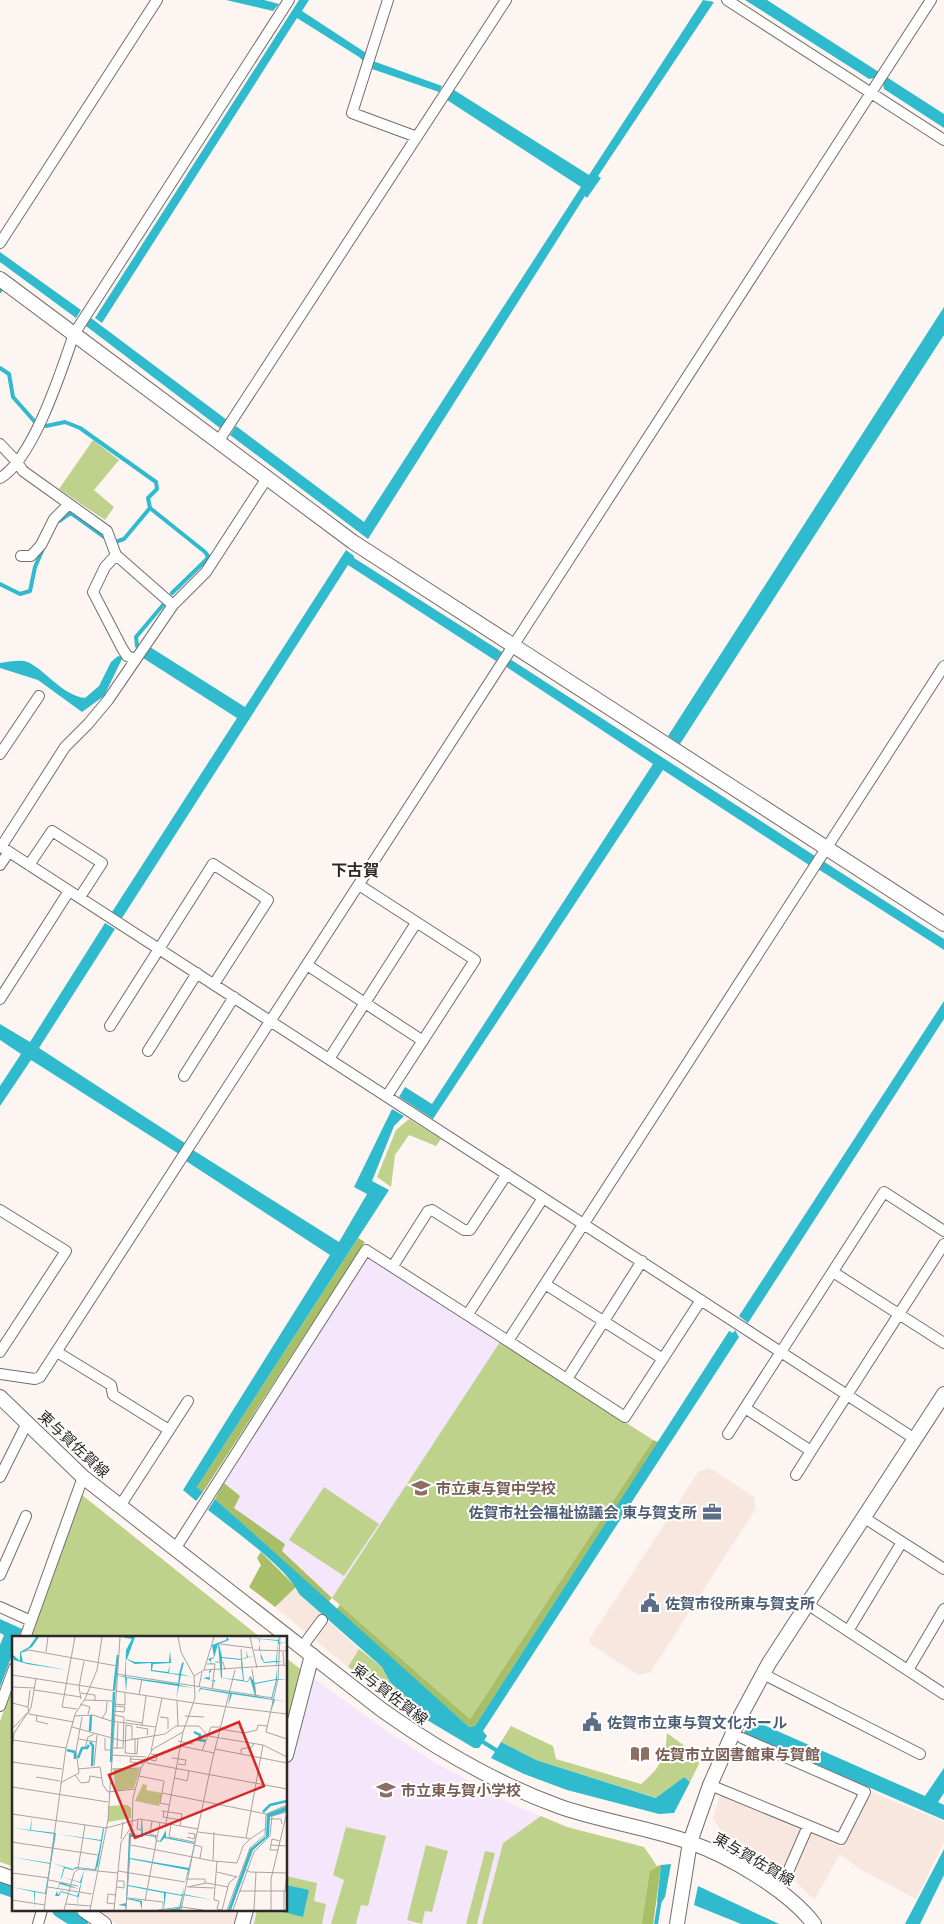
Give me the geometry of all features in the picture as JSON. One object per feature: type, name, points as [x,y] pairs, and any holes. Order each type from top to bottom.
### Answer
[{"type":"street","points":[[0,243],[156,0]]},
{"type":"street","points":[[0,478],[17,462],[40,423],[60,375],[74,334],[289,0]]},
{"type":"street","points":[[388,0],[352,113],[417,137]]},
{"type":"street","points":[[218,442],[506,0]]},
{"type":"street","points":[[727,0],[874,88],[944,140]]},
{"type":"street","points":[[0,1374],[35,1379],[40,1377],[57,1352],[931,0]]},
{"type":"street","points":[[0,279],[353,542],[944,924]]},
{"type":"street","points":[[0,444],[17,462],[22,471],[107,531],[116,555],[173,604]]},
{"type":"street","points":[[0,865],[3,848],[65,747],[90,722],[173,604],[206,572],[267,478]]},
{"type":"street","points":[[20,556],[31,556],[40,545],[54,519],[68,505]]},
{"type":"street","points":[[116,555],[105,567],[93,592],[122,648],[128,656],[136,659]]},
{"type":"street","points":[[508,1341],[944,666]]},
{"type":"street","points":[[0,754],[39,696]]},
{"type":"street","points":[[29,865],[52,831],[102,863],[80,898]]},
{"type":"street","points":[[3,848],[915,1438]]},
{"type":"street","points":[[110,1026],[213,864],[268,900],[214,984]]},
{"type":"street","points":[[359,885],[475,960],[387,1096]]},
{"type":"street","points":[[0,999],[69,891]]},
{"type":"street","points":[[329,1058],[416,923]]},
{"type":"street","points":[[307,965],[423,1041]]},
{"type":"street","points":[[148,1051],[197,973]]},
{"type":"street","points":[[184,1076],[234,997]]},
{"type":"street","points":[[393,1266],[428,1211],[432,1210],[464,1230],[470,1230],[507,1174]]},
{"type":"street","points":[[728,1434],[884,1192],[944,1231]]},
{"type":"street","points":[[468,1314],[543,1198]]},
{"type":"street","points":[[0,1210],[66,1251],[0,1352]]},
{"type":"street","points":[[796,1475],[944,1244]]},
{"type":"street","points":[[175,1549],[366,1250],[625,1417],[701,1300]]},
{"type":"street","points":[[567,1379],[642,1262]]},
{"type":"street","points":[[832,1272],[944,1344]]},
{"type":"street","points":[[545,1284],[663,1359]]},
{"type":"street","points":[[57,1352],[111,1386],[114,1395],[169,1430]]},
{"type":"street","points":[[676,1924],[690,1842],[710,1785],[741,1715],[762,1674],[944,1394]]},
{"type":"street","name":"東与賀佐賀線","points":[[0,1397],[83,1477],[288,1636]]},
{"type":"street","points":[[120,1506],[188,1401]]},
{"type":"street","points":[[745,1408],[811,1451]]},
{"type":"street","points":[[0,1477],[27,1423]]},
{"type":"street","points":[[26,1636],[83,1477]]},
{"type":"street","points":[[0,1575],[26,1516]]},
{"type":"street","points":[[863,1517],[944,1569]]},
{"type":"street","points":[[848,1631],[902,1542]]},
{"type":"street","points":[[807,1604],[944,1694]]},
{"type":"street","points":[[0,1607],[31,1621]]},
{"type":"street","points":[[908,1670],[944,1609]]},
{"type":"street","points":[[288,1745],[307,1651],[322,1620]]},
{"type":"street","name":"東与賀佐賀線","points":[[288,1636],[419,1736],[473,1768],[512,1787],[559,1806],[690,1842],[736,1864],[780,1890],[805,1912],[814,1924]]},
{"type":"street","points":[[0,1706],[12,1673]]},
{"type":"street","points":[[762,1674],[920,1754]]},
{"type":"street","points":[[710,1785],[841,1840],[865,1792],[742,1738]]},
{"type":"street","points":[[780,1890],[808,1826]]},
{"type":"street","points":[[87,1912],[104,1924]]},
{"type":"shaded area","name":"市立東与賀中学校","points":[[367,1257],[653,1440],[340,1605],[217,1493]]},
{"type":"shaded area","points":[[710,1468],[754,1497],[756,1508],[650,1673],[638,1675],[590,1644],[589,1640],[699,1471]]},
{"type":"shaded area","points":[[296,1587],[299,1594],[359,1649],[348,1667],[275,1607]]},
{"type":"shaded area","name":"市立東与賀小学校","points":[[312,1677],[434,1762],[514,1805],[567,1827],[644,1847],[657,1866],[661,1865],[653,1924],[247,1924],[250,1912],[288,1912],[288,1767]]},
{"type":"shaded area","points":[[721,1792],[842,1847],[872,1792],[944,1822],[944,1842],[916,1899],[858,1868],[840,1854],[814,1900],[784,1870],[761,1853],[722,1833],[713,1818]]},
{"type":"shaded area","points":[[102,1912],[239,1912],[236,1924],[117,1924]]},
{"type":"green space","points":[[93,440],[119,460],[94,490],[114,507],[105,520],[59,489]]},
{"type":"green space","points":[[409,1119],[441,1139],[436,1146],[409,1135],[395,1155],[391,1187],[377,1177],[396,1130]]},
{"type":"green space","points":[[358,1238],[365,1242],[203,1492],[197,1487]]},
{"type":"green space","points":[[500,1342],[653,1440],[470,1719],[332,1598]]},
{"type":"green space","points":[[653,1440],[658,1442],[475,1726],[469,1727],[336,1610],[340,1605],[470,1719]]},
{"type":"green space","points":[[224,1483],[240,1496],[234,1508],[285,1544],[282,1551],[332,1598],[328,1602],[215,1499]]},
{"type":"green space","points":[[324,1487],[379,1524],[344,1576],[289,1540]]},
{"type":"green space","points":[[82,1495],[258,1636],[31,1636]]},
{"type":"green space","points":[[261,1552],[296,1587],[275,1607],[249,1587],[261,1565],[257,1558]]},
{"type":"green space","points":[[359,1649],[382,1667],[390,1682],[423,1712],[427,1720],[411,1713],[348,1667]]},
{"type":"green space","points":[[288,1660],[303,1671],[288,1727]]},
{"type":"green space","points":[[12,1689],[12,1866],[0,1862],[0,1721]]},
{"type":"green space","points":[[511,1726],[553,1746],[556,1759],[641,1784],[661,1762],[667,1733],[697,1755],[699,1764],[690,1782],[684,1777],[657,1798],[536,1760],[501,1742]]},
{"type":"green space","points":[[541,1816],[567,1827],[644,1847],[657,1866],[661,1865],[653,1924],[482,1924],[503,1843]]},
{"type":"green space","points":[[346,1827],[386,1836],[368,1906],[361,1905],[356,1924],[331,1924],[344,1880],[333,1875]]},
{"type":"green space","points":[[426,1845],[448,1851],[432,1912],[425,1911],[422,1924],[407,1920]]},
{"type":"green space","points":[[485,1851],[495,1853],[477,1924],[466,1924]]},
{"type":"green space","points":[[661,1865],[653,1924],[642,1924],[650,1871]]},
{"type":"green space","points":[[288,1876],[317,1883],[314,1901],[326,1904],[322,1924],[254,1924],[257,1912],[288,1912]]},
{"type":"water","points":[[226,0],[264,0],[279,4],[273,11]]},
{"type":"water","points":[[299,0],[309,0],[302,11],[366,53],[373,61],[442,86],[439,92],[372,69],[359,57],[297,18],[102,323],[95,318]]},
{"type":"water","points":[[703,0],[714,2],[598,176],[601,178],[587,198],[585,196],[368,539],[230,435],[236,426],[364,522],[581,187],[447,100],[454,90],[589,175]]},
{"type":"water","points":[[745,0],[767,0],[944,114],[944,128],[884,89],[883,83],[874,78],[869,79]]},
{"type":"water","points":[[0,252],[81,310],[76,318],[0,262]]},
{"type":"water","points":[[944,307],[944,335],[680,744],[668,736]]},
{"type":"water","points":[[91,318],[227,420],[220,428],[86,326]]},
{"type":"water","points":[[346,550],[354,558],[502,652],[496,661],[348,565],[122,918],[112,912],[237,718],[143,658],[150,647],[245,707]]},
{"type":"water","points":[[118,656],[123,657],[104,696],[82,712],[38,680],[0,668],[0,663],[24,661],[38,668],[67,692],[85,698],[99,686],[111,662]]},
{"type":"water","points":[[510,659],[815,856],[809,865],[663,770],[433,1119],[399,1097],[405,1087],[432,1104],[653,764],[505,666]]},
{"type":"water","points":[[823,861],[944,939],[944,950],[818,869]]},
{"type":"water","points":[[105,923],[115,929],[39,1048],[185,1143],[179,1154],[31,1060],[0,1106],[0,1086],[21,1054],[0,1040],[0,1024],[30,1042]]},
{"type":"water","points":[[944,1001],[944,1019],[748,1323],[739,1316]]},
{"type":"water","points":[[392,1109],[404,1116],[394,1126],[372,1181],[389,1190],[197,1487],[203,1492],[196,1501],[183,1490],[330,1255],[186,1161],[193,1150],[339,1242],[367,1194],[354,1187]]},
{"type":"water","points":[[735,1330],[739,1337],[483,1731],[487,1736],[479,1748],[474,1748],[427,1720],[423,1712],[390,1682],[382,1667],[299,1594],[284,1573],[272,1561],[208,1510],[215,1499],[469,1727],[475,1726],[729,1331],[733,1333]]},
{"type":"water","points":[[0,1619],[22,1629],[19,1636],[12,1636],[12,1655],[0,1687],[0,1645],[4,1635],[0,1633]]},
{"type":"water","points":[[750,1719],[925,1796],[944,1768],[944,1793],[938,1802],[944,1805],[944,1820],[744,1733]]},
{"type":"water","points":[[501,1742],[536,1760],[656,1798],[684,1777],[690,1782],[674,1813],[659,1814],[567,1790],[524,1774],[491,1758]]},
{"type":"water","points":[[944,1849],[944,1875],[920,1924],[905,1924]]},
{"type":"water","points":[[671,1864],[665,1897],[661,1903],[657,1902],[661,1865]]},
{"type":"water","points":[[288,1885],[309,1890],[303,1917],[283,1912],[288,1912]]},
{"type":"water","points":[[698,1886],[779,1924],[741,1924],[694,1905]]},
{"type":"waterway","points":[[0,368],[9,374],[13,397],[35,422]]},
{"type":"waterway","points":[[46,426],[65,422],[80,428],[156,482],[157,489],[148,498],[150,508]]},
{"type":"waterway","points":[[118,541],[124,539],[150,508],[205,552],[208,556],[206,560],[172,593]]},
{"type":"waterway","points":[[59,521],[72,514],[104,537]]},
{"type":"waterway","points":[[0,584],[20,594],[30,591],[35,567],[43,549]]},
{"type":"waterway","points":[[137,646],[136,637],[163,605]]},
{"type":"waterway","points":[[480,1740],[499,1752]]},
{"type":"waterway","points":[[0,1886],[12,1890]]},
{"type":"waterway","points":[[656,1924],[660,1899]]},
{"type":"waterway","points":[[62,1912],[81,1924]]},
{"type":"place","name":"市立東与賀中学校","points":[[421,1488]]},
{"type":"place","name":"佐賀市社会福祉協議会 東与賀支所","points":[[712,1512]]},
{"type":"place","name":"佐賀市役所東与賀支所","points":[[650,1603]]},
{"type":"place","name":"佐賀市立東与賀文化ホール","points":[[592,1722]]},
{"type":"place","name":"佐賀市立図書館東与賀館","points":[[640,1754]]},
{"type":"place","name":"市立東与賀小学校","points":[[386,1790]]},
{"type":"district","name":"下古賀","points":[[355,870]]}]
